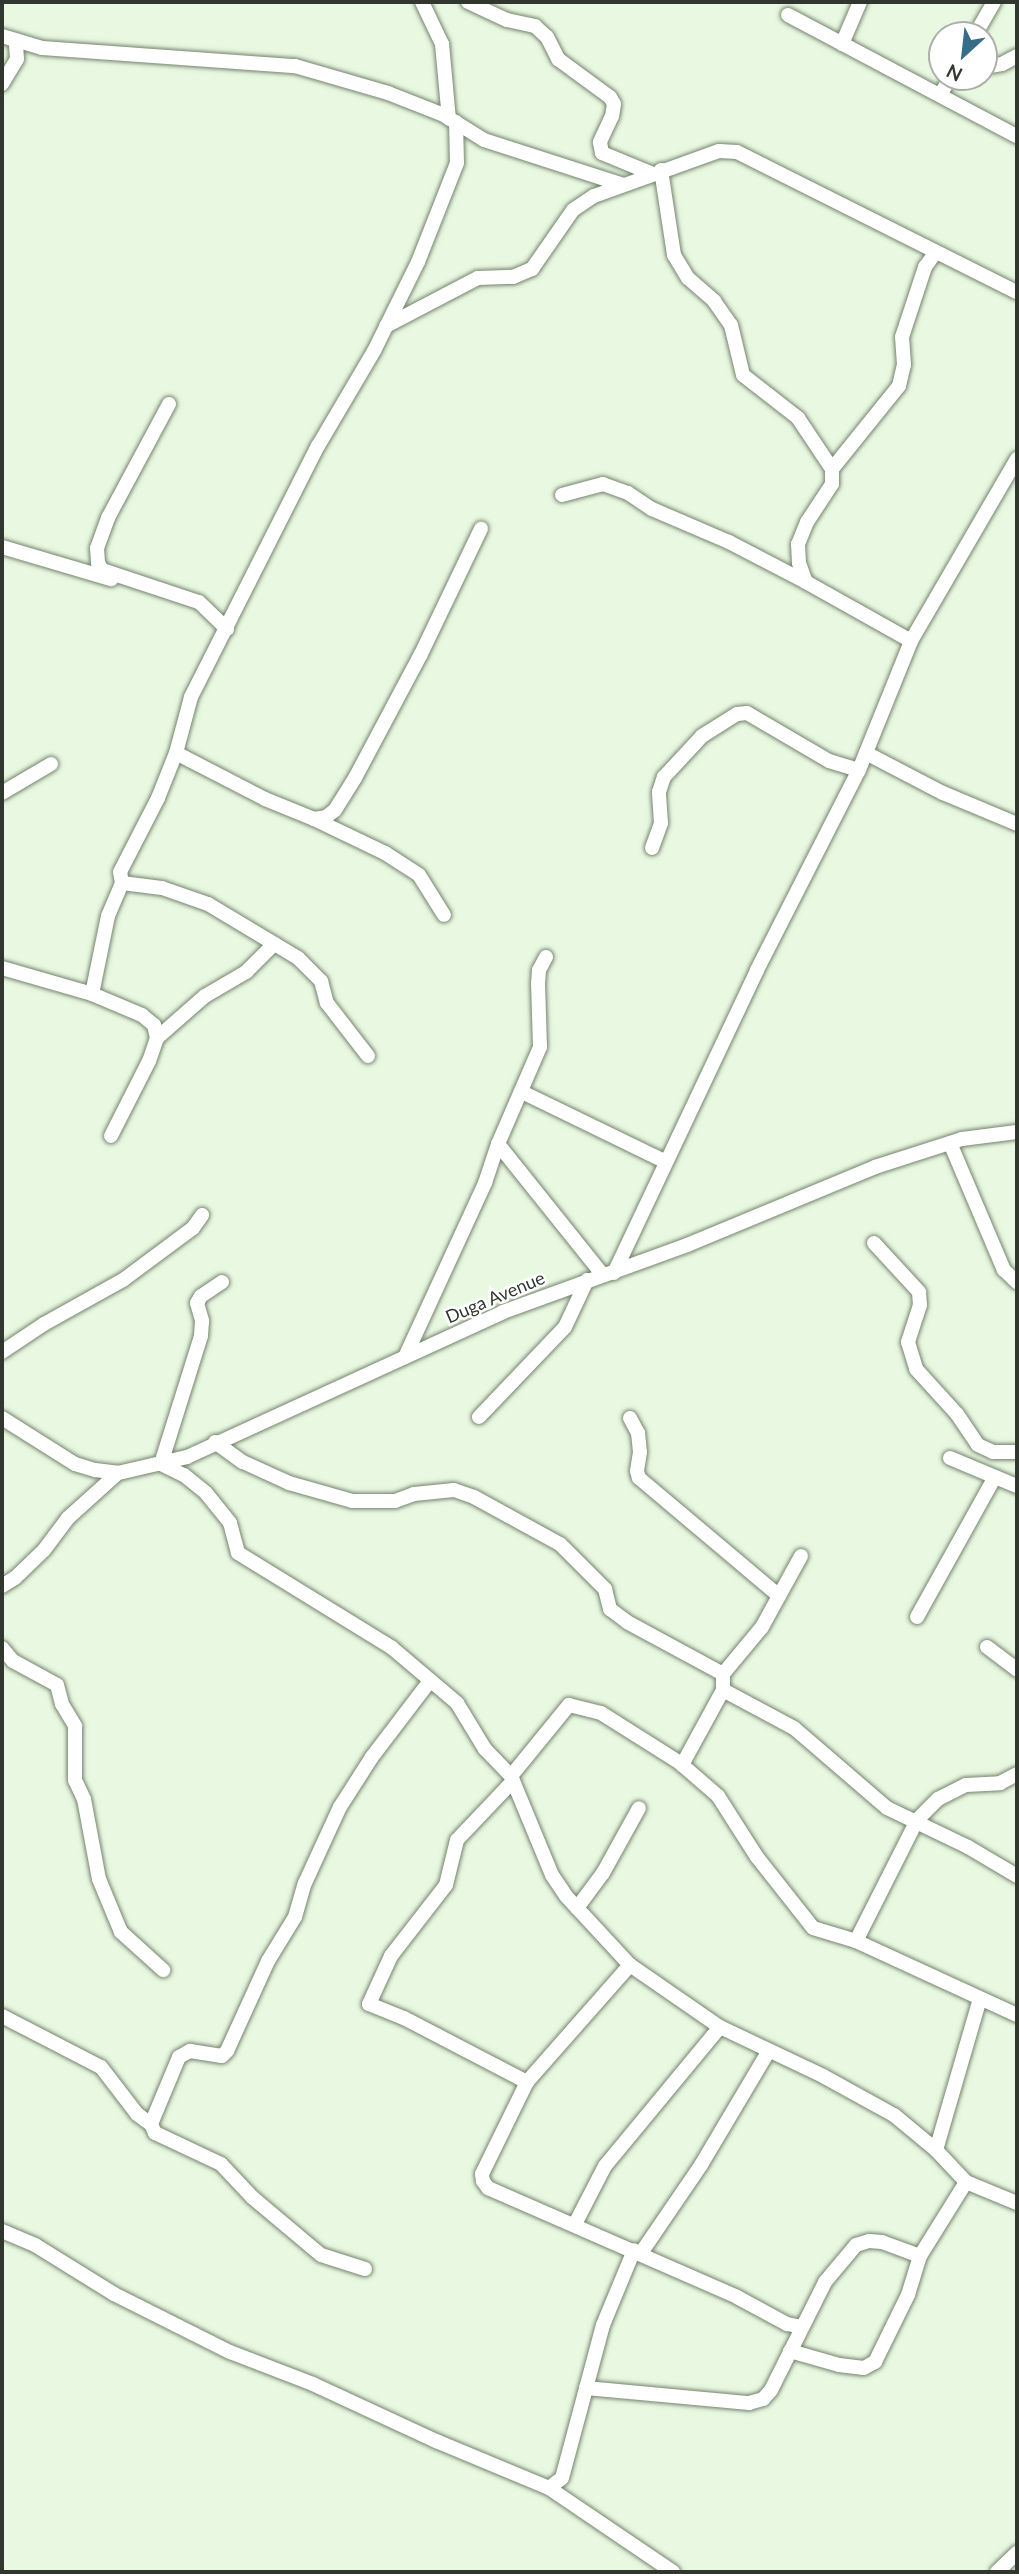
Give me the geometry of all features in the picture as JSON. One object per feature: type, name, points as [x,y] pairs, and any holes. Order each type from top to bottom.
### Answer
[{"type":"street","points":[[92,994],[108,916],[121,883],[120,872],[158,798],[176,753],[191,697],[228,629],[318,446],[386,326],[418,262],[457,163],[442,44],[422,2]]},
{"type":"street","points":[[468,2],[507,20],[535,26],[547,37],[558,59],[610,97],[614,104],[599,149],[607,157],[657,172]]},
{"type":"street","points":[[842,44],[860,2]]},
{"type":"street","points":[[983,21],[994,2]]},
{"type":"street","points":[[788,15],[1017,136]]},
{"type":"street","points":[[2,36],[16,43],[92,53],[295,66],[388,93],[452,120],[484,140],[623,185]]},
{"type":"street","points":[[2,84],[17,59],[16,43]]},
{"type":"street","points":[[998,62],[1017,56]]},
{"type":"street","points":[[940,95],[942,91]]},
{"type":"street","points":[[386,326],[478,278],[513,277],[532,269],[573,210],[594,196],[719,151],[737,152],[1017,292]]},
{"type":"street","points":[[657,172],[674,255],[688,278],[714,301],[731,324],[743,374],[797,418],[832,469],[832,484],[807,522],[798,544],[799,563],[806,582]]},
{"type":"street","points":[[832,469],[899,386],[904,365],[902,337],[925,267],[935,253]]},
{"type":"street","points":[[169,404],[108,518],[97,548],[98,564],[103,570],[199,602],[228,629]]},
{"type":"street","points":[[498,1144],[608,1273],[666,1162],[757,970],[859,770],[911,641],[1017,459]]},
{"type":"street","points":[[562,495],[603,484],[628,494],[652,509],[729,542],[911,641]]},
{"type":"street","points":[[314,820],[326,817],[335,810],[355,778],[421,654],[481,529]]},
{"type":"street","points":[[2,547],[131,585]]},
{"type":"street","points":[[652,848],[661,823],[659,792],[663,777],[702,736],[737,714],[747,713],[829,761],[859,770]]},
{"type":"street","points":[[176,753],[265,799],[384,853],[419,875],[444,915]]},
{"type":"street","points":[[866,753],[943,793],[1017,824]]},
{"type":"street","points":[[2,793],[51,764]]},
{"type":"street","points":[[121,883],[162,888],[208,904],[298,958],[321,981],[327,1003],[368,1056]]},
{"type":"street","points":[[111,1136],[157,1038],[205,996],[246,972],[274,944]]},
{"type":"street","points":[[405,1357],[485,1183],[498,1144],[540,1047],[537,983],[546,957]]},
{"type":"street","points":[[2,968],[92,994],[142,1015],[154,1025],[157,1038]]},
{"type":"street","points":[[522,1093],[666,1162]]},
{"type":"street","name":"Duga Avenue","points":[[2,1418],[75,1464],[118,1473],[187,1457],[503,1312],[875,1167],[950,1143],[1017,1132]]},
{"type":"street","points":[[950,1143],[1004,1270],[1017,1282]]},
{"type":"street","points":[[2,1352],[6,1347],[150,1262],[193,1228],[202,1215]]},
{"type":"street","points":[[874,1243],[919,1292],[920,1305],[908,1342],[915,1369],[951,1407],[978,1445],[993,1452],[1017,1452]]},
{"type":"street","points":[[479,1417],[565,1327],[587,1280]]},
{"type":"street","points":[[222,1282],[201,1296],[197,1303],[202,1321],[201,1336],[161,1464],[184,1475],[206,1493],[229,1522],[238,1553],[391,1647],[457,1703],[485,1749],[512,1779],[552,1875],[577,1908],[631,1965],[720,2027],[823,2076],[894,2115],[936,2150],[966,2182],[1017,2203]]},
{"type":"street","points":[[630,1418],[638,1433],[639,1478],[779,1596]]},
{"type":"street","points":[[215,1442],[243,1462],[289,1483],[352,1500],[395,1501],[414,1494],[454,1490],[474,1497],[560,1544],[605,1589],[611,1609],[627,1622],[723,1674]]},
{"type":"street","points":[[950,1458],[1017,1486]]},
{"type":"street","points":[[2,1586],[15,1578],[44,1550],[68,1518],[118,1473]]},
{"type":"street","points":[[917,1617],[995,1477]]},
{"type":"street","points":[[682,1765],[723,1690],[723,1674],[762,1627],[801,1556]]},
{"type":"street","points":[[987,1647],[1017,1670]]},
{"type":"street","points":[[2,1648],[13,1661],[57,1685],[62,1704],[75,1726],[75,1780],[84,1799],[99,1879],[121,1932],[163,1970]]},
{"type":"street","points":[[151,2124],[179,2057],[190,2051],[222,2056],[227,2051],[268,1961],[295,1917],[305,1883],[340,1807],[372,1757],[430,1681]]},
{"type":"street","points":[[723,1690],[794,1728],[879,1802],[1017,1876]]},
{"type":"street","points":[[527,2082],[404,2018],[369,2004],[391,1956],[446,1885],[457,1840],[512,1779],[569,1705],[601,1713],[682,1765],[718,1796],[757,1857],[813,1928],[856,1941],[1017,2015]]},
{"type":"street","points":[[856,1941],[917,1821],[938,1799],[966,1785],[1000,1783],[1017,1774]]},
{"type":"street","points":[[577,1908],[603,1873],[639,1808]]},
{"type":"street","points":[[631,1965],[527,2082],[482,2174],[483,2181],[488,2188],[737,2297],[787,2324],[802,2327]]},
{"type":"street","points":[[936,2150],[981,1999]]},
{"type":"street","points":[[2,2016],[101,2067],[137,2114],[151,2124],[155,2133],[221,2164],[252,2197],[321,2255],[365,2269]]},
{"type":"street","points":[[575,2224],[605,2166],[720,2027]]},
{"type":"street","points":[[549,2488],[562,2478],[603,2325],[637,2252],[701,2165],[768,2052]]},
{"type":"street","points":[[790,2351],[839,2365],[864,2368],[875,2362],[908,2295],[920,2256],[966,2182]]},
{"type":"street","points":[[2,2231],[35,2245],[114,2294],[230,2352],[313,2384],[436,2441],[549,2488],[674,2572]]},
{"type":"street","points":[[586,2388],[749,2403],[763,2399],[771,2390],[825,2282],[856,2245],[869,2241],[882,2242],[920,2256]]},
{"type":"street","points":[[997,2572],[1017,2553]]}]
